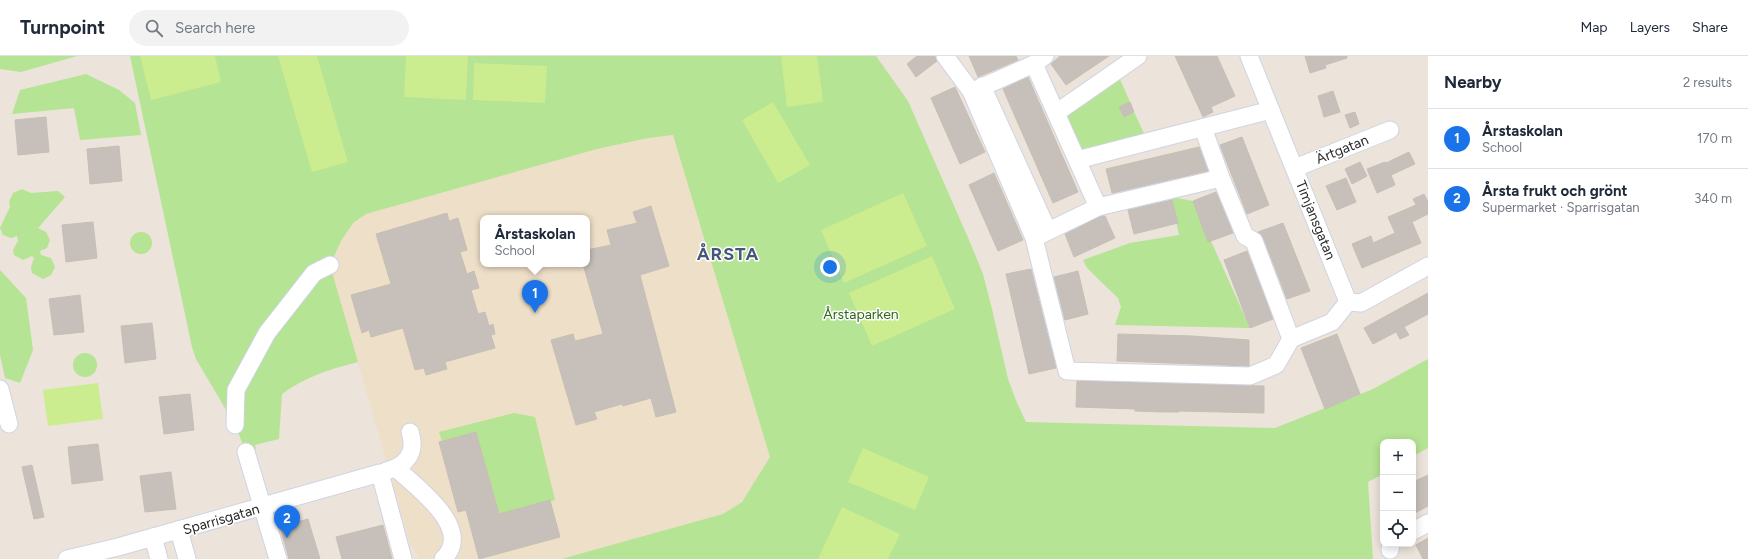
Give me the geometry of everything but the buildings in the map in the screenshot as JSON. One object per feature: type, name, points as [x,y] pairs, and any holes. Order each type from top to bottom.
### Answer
[{"type":"street","points":[[945,56],[976,89],[1041,234],[1067,371],[1250,376],[1276,365],[1291,339],[1332,322],[1348,302],[1361,303],[1428,266]]},
{"type":"street","points":[[1056,113],[1138,56]]},
{"type":"street","name":"Timjansgatan","points":[[1248,56],[1295,168],[1348,302]]},
{"type":"street","points":[[976,89],[1040,60],[1056,113],[1098,207]]},
{"type":"street","points":[[1077,160],[1271,110]]},
{"type":"street","points":[[1203,128],[1221,178],[1245,236],[1254,241],[1291,339]]},
{"type":"street","name":"Ärtgatan","points":[[1295,168],[1390,130]]},
{"type":"street","points":[[1041,234],[1098,207],[1221,178]]},
{"type":"street","points":[[235,425],[236,390],[267,333],[314,273],[330,265]]},
{"type":"street","points":[[2,397],[9,424]]},
{"type":"street","points":[[410,432],[413,439],[411,456],[397,469],[439,508],[447,519],[451,529],[452,544],[448,555],[444,559]]},
{"type":"street","points":[[246,452],[278,559]]},
{"type":"street","name":"Sparrisgatan","points":[[67,559],[119,553],[154,537],[397,469]]},
{"type":"street","points":[[380,473],[386,516],[398,552]]},
{"type":"street","points":[[1416,529],[1428,523]]},
{"type":"street","points":[[179,530],[187,559]]},
{"type":"street","points":[[154,537],[159,559]]},
{"type":"shaded area","points":[[673,135],[770,457],[742,502],[723,514],[561,559],[420,559],[410,544],[330,265],[341,241],[353,223],[366,214],[597,149],[648,138]]},
{"type":"green space","points":[[0,56],[77,56],[21,72],[0,69]]},
{"type":"green space","name":"Årstaparken","points":[[130,56],[876,56],[908,101],[983,274],[1008,379],[1026,422],[1275,428],[1373,389],[1428,359],[1428,448],[1416,454],[1416,439],[1380,439],[1380,476],[1368,482],[1373,559],[561,559],[723,514],[742,502],[770,457],[673,135],[648,138],[597,149],[366,214],[353,223],[341,241],[330,265],[358,362],[318,374],[282,394],[279,439],[255,445],[256,449],[246,452],[235,425],[196,359],[192,347]]},
{"type":"green space","points":[[140,56],[215,56],[221,82],[151,100]]},
{"type":"green space","points":[[278,56],[317,56],[348,162],[312,172]]},
{"type":"green space","points":[[406,56],[468,56],[466,100],[404,97]]},
{"type":"green space","points":[[781,56],[817,56],[823,102],[787,107]]},
{"type":"green space","points":[[474,63],[547,66],[545,103],[473,100]]},
{"type":"green space","points":[[86,74],[119,90],[135,103],[141,135],[80,140],[74,108],[12,114],[20,90]]},
{"type":"green space","points":[[1119,77],[1130,102],[1119,107],[1124,117],[1134,112],[1148,142],[1077,160],[1056,113]]},
{"type":"green space","points":[[773,102],[810,165],[778,183],[742,120]]},
{"type":"green space","points":[[22,189],[31,193],[58,191],[65,197],[38,228],[46,232],[50,240],[47,248],[40,251],[41,255],[51,258],[55,267],[51,275],[43,279],[32,273],[31,267],[34,258],[32,256],[23,260],[14,255],[13,250],[18,241],[17,236],[11,238],[3,235],[0,228],[10,207],[9,202],[13,193]]},
{"type":"green space","points":[[903,193],[927,246],[844,283],[821,230]]},
{"type":"green space","points":[[1171,197],[1193,201],[1250,328],[1115,325],[1121,307],[1118,298],[1087,268],[1083,260],[1130,243],[1179,235]]},
{"type":"green space","points":[[141,232],[149,235],[152,243],[149,251],[141,254],[133,251],[130,243],[133,235]]},
{"type":"green space","points":[[932,256],[955,309],[872,346],[849,293]]},
{"type":"green space","points":[[0,270],[26,298],[33,350],[20,383],[5,378],[0,355]]},
{"type":"green space","points":[[85,353],[90,354],[96,360],[96,370],[90,376],[85,377],[80,376],[74,370],[73,365],[74,360],[80,354]]},
{"type":"green space","points":[[98,383],[103,419],[48,426],[43,390]]},
{"type":"green space","points":[[514,413],[535,417],[555,500],[499,514],[476,432],[442,441],[439,432]]},
{"type":"green space","points":[[863,448],[929,477],[915,510],[848,482]]},
{"type":"green space","points":[[842,507],[900,534],[888,559],[818,559]]},
{"type":"place","name":"Årstaskolan","points":[[535,313]]},
{"type":"place","name":"Årsta frukt och grönt","points":[[287,538]]},
{"type":"district","name":"ÅRSTA","points":[[728,254]]}]
